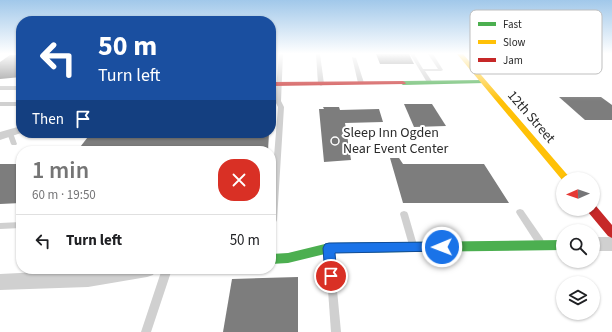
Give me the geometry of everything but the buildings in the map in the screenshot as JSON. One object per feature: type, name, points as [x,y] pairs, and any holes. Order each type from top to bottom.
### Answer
[{"type":"street","name":"12th Street","points":[[476,74],[560,172]]},
{"type":"street","points":[[276,84],[483,82]]},
{"type":"street","points":[[598,216],[612,233]]},
{"type":"street","points":[[600,244],[612,244]]},
{"type":"street","points":[[276,259],[288,258],[329,248],[556,245]]},
{"type":"street","points":[[0,282],[88,280],[120,274]]},
{"type":"lane","points":[[320,69],[321,84]]},
{"type":"lane","points":[[357,69],[361,84]]},
{"type":"lane","points":[[422,70],[441,69]]},
{"type":"lane","points":[[422,70],[430,82]]},
{"type":"lane","points":[[0,88],[16,88]]},
{"type":"lane","points":[[276,90],[278,101],[282,107],[276,182]]},
{"type":"lane","points":[[0,104],[16,104]]},
{"type":"lane","points":[[520,212],[542,245]]},
{"type":"lane","points":[[404,214],[414,247]]},
{"type":"lane","points":[[601,220],[612,220]]},
{"type":"lane","points":[[0,226],[16,225]]},
{"type":"lane","points":[[329,248],[336,332]]},
{"type":"lane","points":[[146,332],[165,274]]},
{"type":"traffic: fast","points":[[403,83],[483,82]]},
{"type":"traffic: fast","points":[[276,259],[288,258],[329,248],[556,245]]},
{"type":"traffic: slow","points":[[477,74],[560,172]]},
{"type":"traffic: jam","points":[[276,84],[403,83]]},
{"type":"traffic: jam","points":[[598,216],[612,233]]},
{"type":"place","name":"Sleep Inn Ogden Near Event Center","points":[[335,141]]},
{"type":"route","points":[[331,276],[329,248],[442,247]]}]
